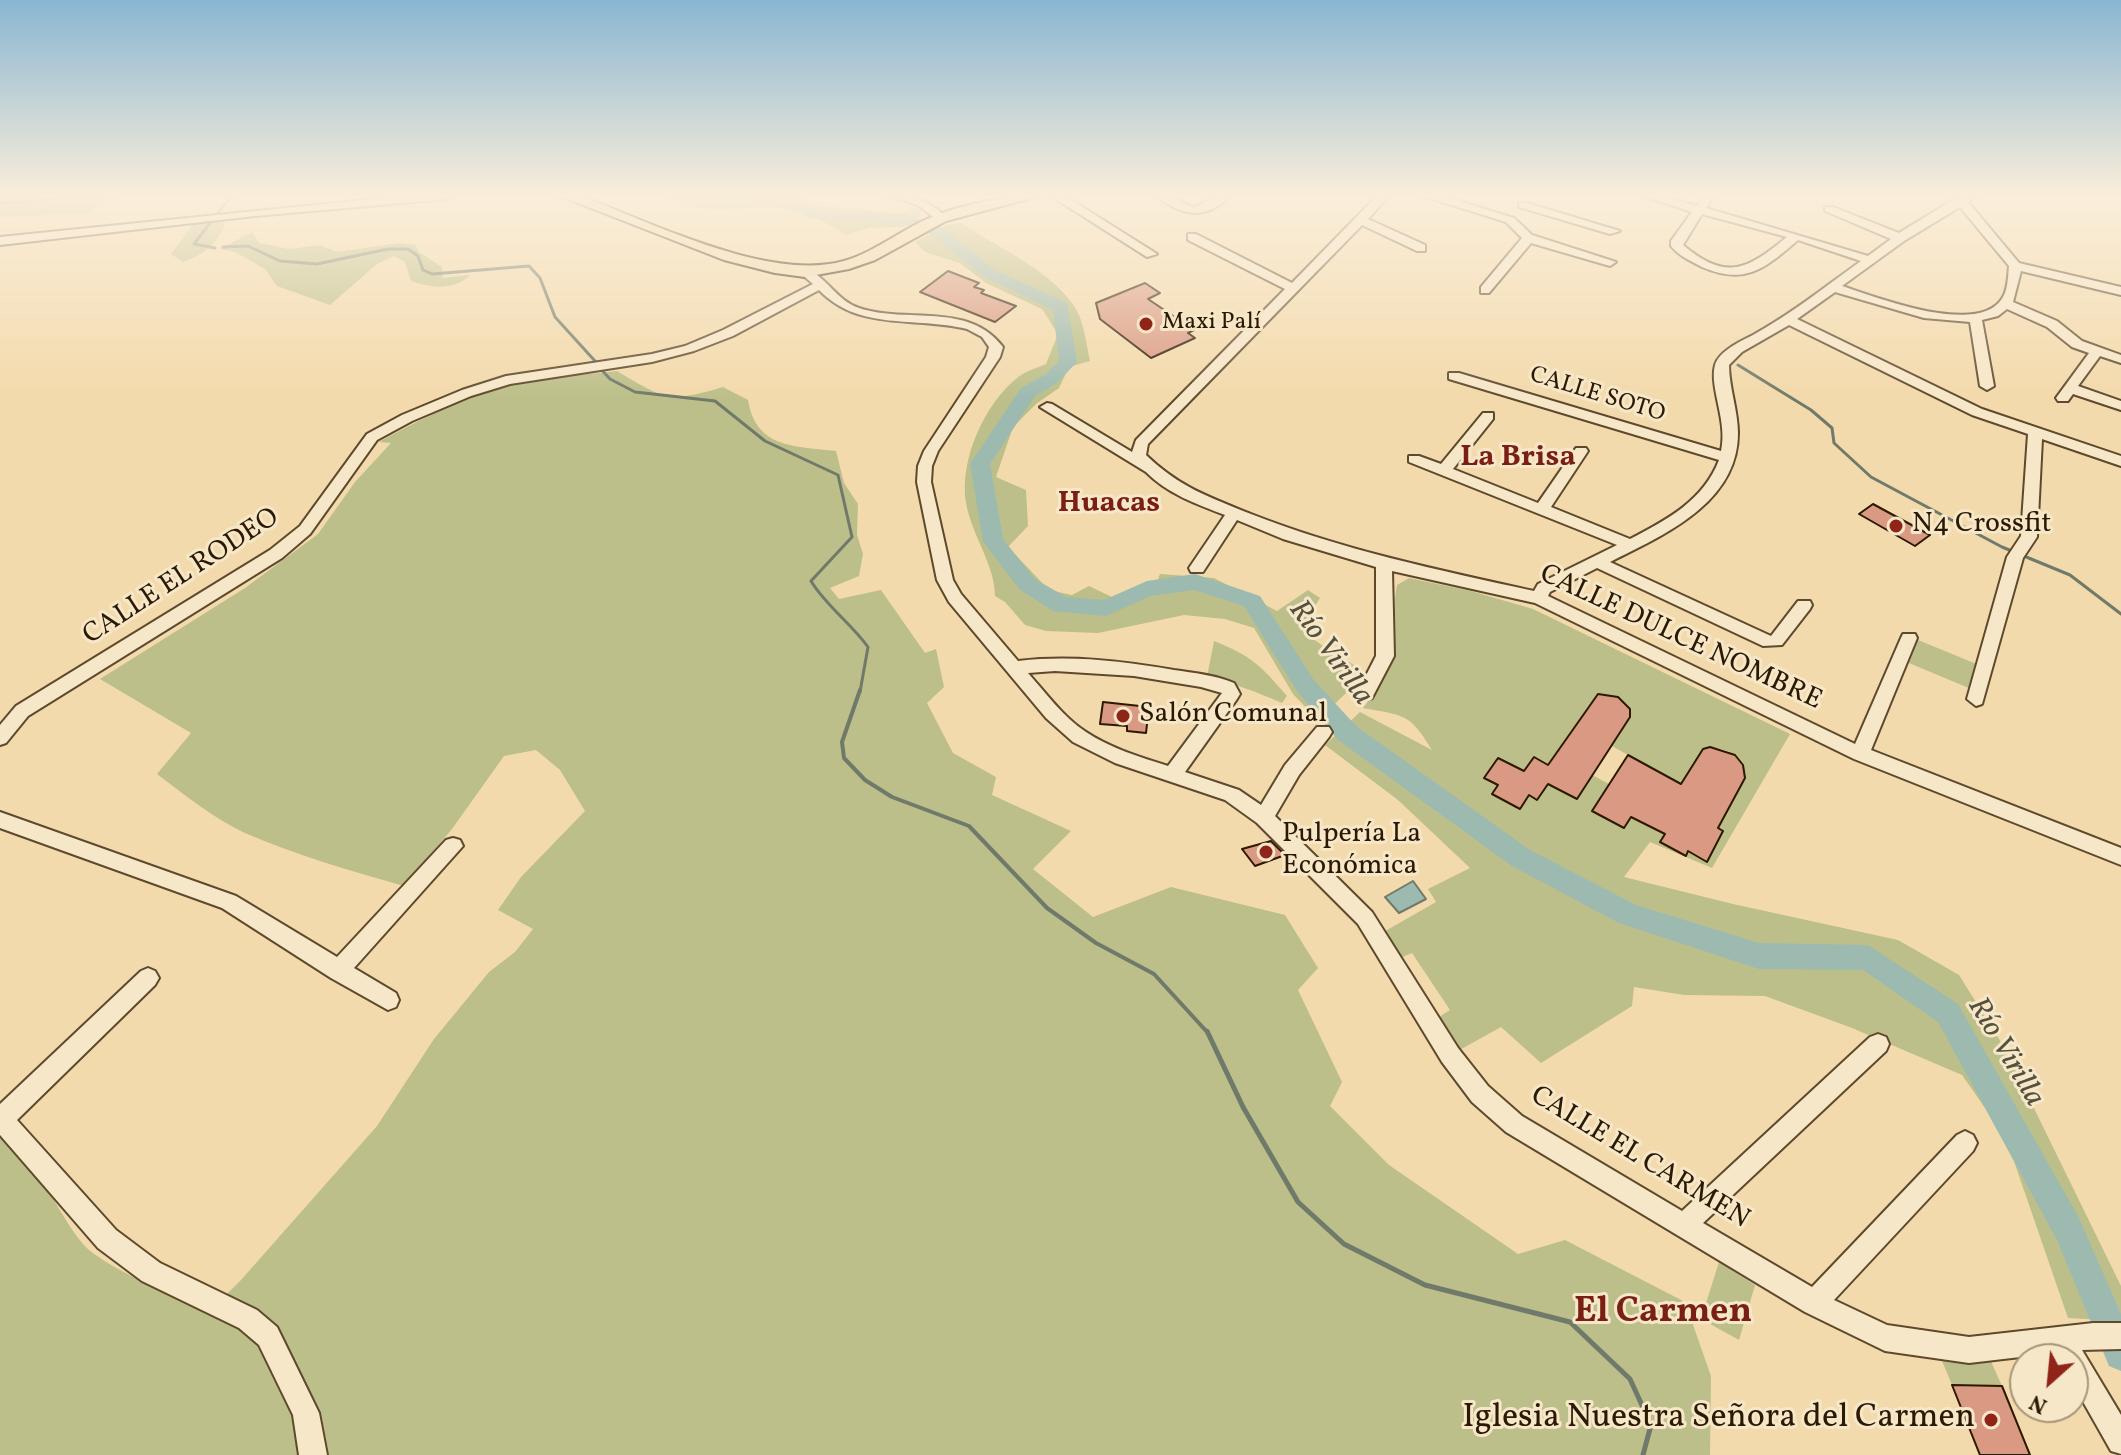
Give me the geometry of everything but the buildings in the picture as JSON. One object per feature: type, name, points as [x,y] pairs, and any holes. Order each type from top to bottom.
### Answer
[{"type":"main road","points":[[755,264],[805,272],[850,264]]},
{"type":"main road","points":[[820,285],[858,264]]},
{"type":"street","points":[[1245,264],[1293,288]]},
{"type":"street","points":[[1148,468],[1138,456],[1141,443],[1317,264]]},
{"type":"street","points":[[1485,290],[1507,264]]},
{"type":"street","points":[[1707,264],[1732,274],[1750,272],[1760,264]]},
{"type":"street","points":[[1539,598],[1544,588],[1691,512],[1717,484],[1727,458],[1732,431],[1722,364],[1737,349],[1788,320],[1864,264]]},
{"type":"street","points":[[1832,287],[1929,314],[1976,320],[1990,316],[2007,304],[2014,285],[2015,266],[2121,291]]},
{"type":"street","name":"CALLE EL CARMEN","points":[[805,272],[833,300],[853,311],[891,318],[954,322],[970,326],[992,338],[996,347],[993,357],[931,451],[925,466],[924,482],[945,580],[955,598],[1052,713],[1079,737],[1121,758],[1232,795],[1264,817],[1365,918],[1450,1055],[1480,1094],[1514,1124],[1586,1170],[1814,1303],[1885,1338],[1969,1350],[2093,1336],[2121,1336]]},
{"type":"street","name":"CALLE EL RODEO","points":[[0,738],[22,711],[276,554],[305,530],[372,437],[387,428],[522,376],[671,354],[696,346],[820,285]]},
{"type":"street","points":[[2007,304],[2052,324],[2077,344],[2121,359]]},
{"type":"street","points":[[1788,320],[1977,412],[2121,461]]},
{"type":"street","points":[[1976,320],[1987,386]]},
{"type":"street","points":[[2097,351],[2067,393],[2121,406]]},
{"type":"street","name":"CALLE SOTO","points":[[1454,376],[1727,458]]},
{"type":"street","name":"CALLE DULCE NOMBRE","points":[[1047,407],[1186,494],[1233,515],[1384,564],[1539,598],[1860,754],[2121,857]]},
{"type":"street","points":[[1444,471],[1488,416]]},
{"type":"street","points":[[1976,699],[2020,551],[2029,537],[2035,432]]},
{"type":"street","points":[[1541,510],[1581,451]]},
{"type":"street","points":[[1414,459],[1631,545]]},
{"type":"street","points":[[1197,568],[1233,515]]},
{"type":"street","points":[[1597,562],[1769,642],[1776,641],[1804,605]]},
{"type":"street","points":[[1366,693],[1385,656],[1384,564]]},
{"type":"street","points":[[1860,754],[1909,638]]},
{"type":"street","points":[[1016,668],[1042,664],[1105,666],[1196,679],[1228,688],[1231,694],[1172,775]]},
{"type":"street","points":[[0,721],[22,711]]},
{"type":"street","points":[[1264,817],[1292,770],[1323,732]]},
{"type":"street","points":[[0,820],[229,902],[388,1000]]},
{"type":"street","points":[[338,971],[453,846]]},
{"type":"street","points":[[148,978],[1,1118],[107,1239],[151,1272],[248,1319],[268,1336],[306,1413],[313,1455]]},
{"type":"street","points":[[1684,1225],[1878,1044]]},
{"type":"street","points":[[1814,1303],[1965,1143]]},
{"type":"street","points":[[2062,1340],[2121,1441]]},
{"type":"green space","points":[[256,264],[377,264],[330,305],[277,286],[265,269]]},
{"type":"green space","points":[[406,264],[437,264],[442,267],[443,278],[470,275],[449,286],[411,281]]},
{"type":"green space","points":[[961,264],[1027,264],[1048,278],[1072,303],[1079,316],[1090,361],[1069,367],[1059,388],[1036,404],[1013,427],[996,477],[1026,490],[1028,526],[1008,547],[1049,590],[1072,595],[1089,586],[1112,597],[1153,592],[1160,574],[1214,578],[1277,611],[1308,590],[1320,598],[1300,629],[1366,674],[1318,720],[1293,694],[1254,628],[1225,619],[1184,615],[1098,633],[1046,631],[1025,625],[1005,602],[995,596],[991,573],[966,503],[966,469],[970,452],[995,402],[1018,377],[1046,364],[1058,334],[1042,309],[986,283]]},
{"type":"green space","points":[[617,371],[646,388],[668,396],[678,397],[723,387],[748,400],[759,428],[769,436],[792,446],[836,451],[844,483],[858,504],[857,535],[863,554],[859,576],[830,588],[839,599],[881,590],[925,653],[936,649],[944,687],[927,703],[953,753],[996,777],[992,795],[1071,831],[1033,869],[1093,917],[1171,887],[1285,915],[1318,968],[1298,990],[1342,1082],[1330,1106],[1389,1165],[1518,1254],[1565,1240],[1685,1302],[1711,1376],[1710,1455],[0,1455],[0,1137],[26,1159],[73,1231],[93,1253],[142,1281],[209,1312],[377,1126],[434,1039],[489,972],[515,952],[533,929],[498,910],[521,877],[585,811],[560,770],[536,750],[504,756],[452,829],[404,886],[284,848],[245,833],[210,813],[157,774],[191,733],[100,679],[245,588],[318,534],[355,482],[391,443],[379,442],[436,413],[514,384],[545,377]]},
{"type":"green space","points":[[1409,578],[1471,591],[1533,609],[1790,734],[1712,868],[1650,842],[1624,877],[1898,940],[1959,975],[2004,1047],[2121,1286],[2121,1321],[2068,1318],[2006,1138],[1962,1075],[1852,1028],[1765,996],[1684,995],[1634,987],[1632,1006],[1541,1063],[1501,1027],[1456,1052],[1436,1019],[1450,1010],[1412,953],[1398,959],[1380,934],[1436,902],[1428,889],[1470,868],[1398,800],[1325,745],[1360,712],[1432,750],[1411,722],[1363,708],[1384,677],[1389,663],[1397,585]],"holes":[[[1598,694],[1618,697],[1630,709],[1630,717],[1610,745],[1681,784],[1703,749],[1710,747],[1728,751],[1739,758],[1743,768],[1738,791],[1718,828],[1723,832],[1707,861],[1688,851],[1685,855],[1661,842],[1665,834],[1646,824],[1637,807],[1624,828],[1593,811],[1609,784],[1592,775],[1548,784],[1538,799],[1529,795],[1520,809],[1492,794],[1498,785],[1484,778],[1498,758],[1524,771],[1534,757],[1548,765]]]},
{"type":"green space","points":[[1918,640],[1979,665],[1971,689],[1909,663]]},
{"type":"green space","points":[[1214,641],[1247,657],[1262,669],[1287,696],[1282,703],[1207,677]]},
{"type":"green space","points":[[1719,1262],[1755,1285],[1739,1340],[1701,1319]]},
{"type":"green space","points":[[1940,1356],[1989,1357],[2002,1386],[1952,1385]]},
{"type":"water","points":[[1413,881],[1426,899],[1399,913],[1385,897]]},
{"type":"waterway","points":[[421,264],[423,270],[432,274],[529,266],[540,278],[555,317],[595,361]]},
{"type":"waterway","name":"Río Virilla","points":[[978,264],[989,273],[1061,307],[1068,362],[1051,379],[1028,392],[980,464],[993,541],[1027,584],[1061,605],[1106,608],[1147,589],[1195,582],[1252,601],[1305,685],[1347,733],[1521,858],[1629,915],[1759,956],[1868,958],[1948,1013],[2068,1229],[2121,1354]]},
{"type":"waterway","points":[[1738,365],[1811,410],[1832,428],[1834,443],[1871,477],[2002,547],[2070,575],[2121,614]]},
{"type":"waterway","points":[[599,367],[610,379],[635,392],[715,401],[765,441],[838,475],[852,537],[811,581],[868,647],[860,692]]},
{"type":"waterway","points":[[860,690],[842,742],[844,758],[865,780],[892,797],[969,826],[1047,908],[1096,943],[1154,974],[1208,1033]]},
{"type":"waterway","points":[[1208,1033],[1243,1107],[1298,1202],[1344,1244],[1425,1285],[1570,1322],[1630,1379],[1651,1425],[1643,1455]]},
{"type":"place","name":"Maxi Palí","points":[[1146,324]]},
{"type":"place","name":"N4 Crossfit","points":[[1896,526]]},
{"type":"place","name":"Salón Comunal","points":[[1123,716]]},
{"type":"place","name":"Pulpería La Económica","points":[[1266,852]]},
{"type":"place","name":"Iglesia Nuestra Señora del Carmen","points":[[1991,1420]]},
{"type":"district","name":"La Brisa","points":[[1518,459]]},
{"type":"district","name":"Huacas","points":[[1109,505]]},
{"type":"district","name":"El Carmen","points":[[1663,1314]]}]
